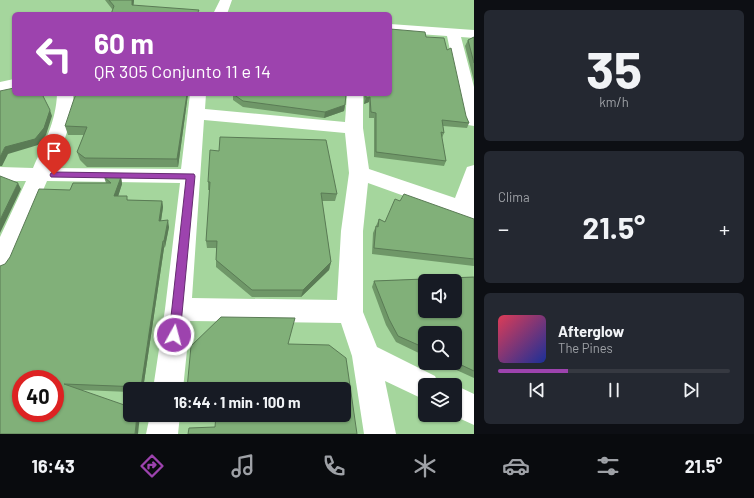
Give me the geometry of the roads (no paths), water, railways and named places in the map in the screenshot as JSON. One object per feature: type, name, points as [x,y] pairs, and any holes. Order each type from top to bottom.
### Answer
[{"type":"street","points":[[221,12],[226,0]]},
{"type":"street","points":[[392,28],[474,34]]},
{"type":"street","points":[[453,33],[474,121]]},
{"type":"street","points":[[0,88],[12,85]]},
{"type":"street","points":[[0,262],[56,138],[65,111],[65,96]]},
{"type":"street","points":[[354,96],[354,128],[359,173],[352,231],[350,312],[366,356],[380,434]]},
{"type":"street","points":[[169,382],[178,309],[198,104],[354,128]]},
{"type":"street","points":[[359,173],[468,210],[474,172]]},
{"type":"street","points":[[0,174],[191,176]]},
{"type":"street","points":[[178,309],[350,312]]},
{"type":"street","points":[[366,356],[418,382]]},
{"type":"street","points":[[462,404],[474,410]]},
{"type":"street","points":[[162,434],[164,422]]}]
